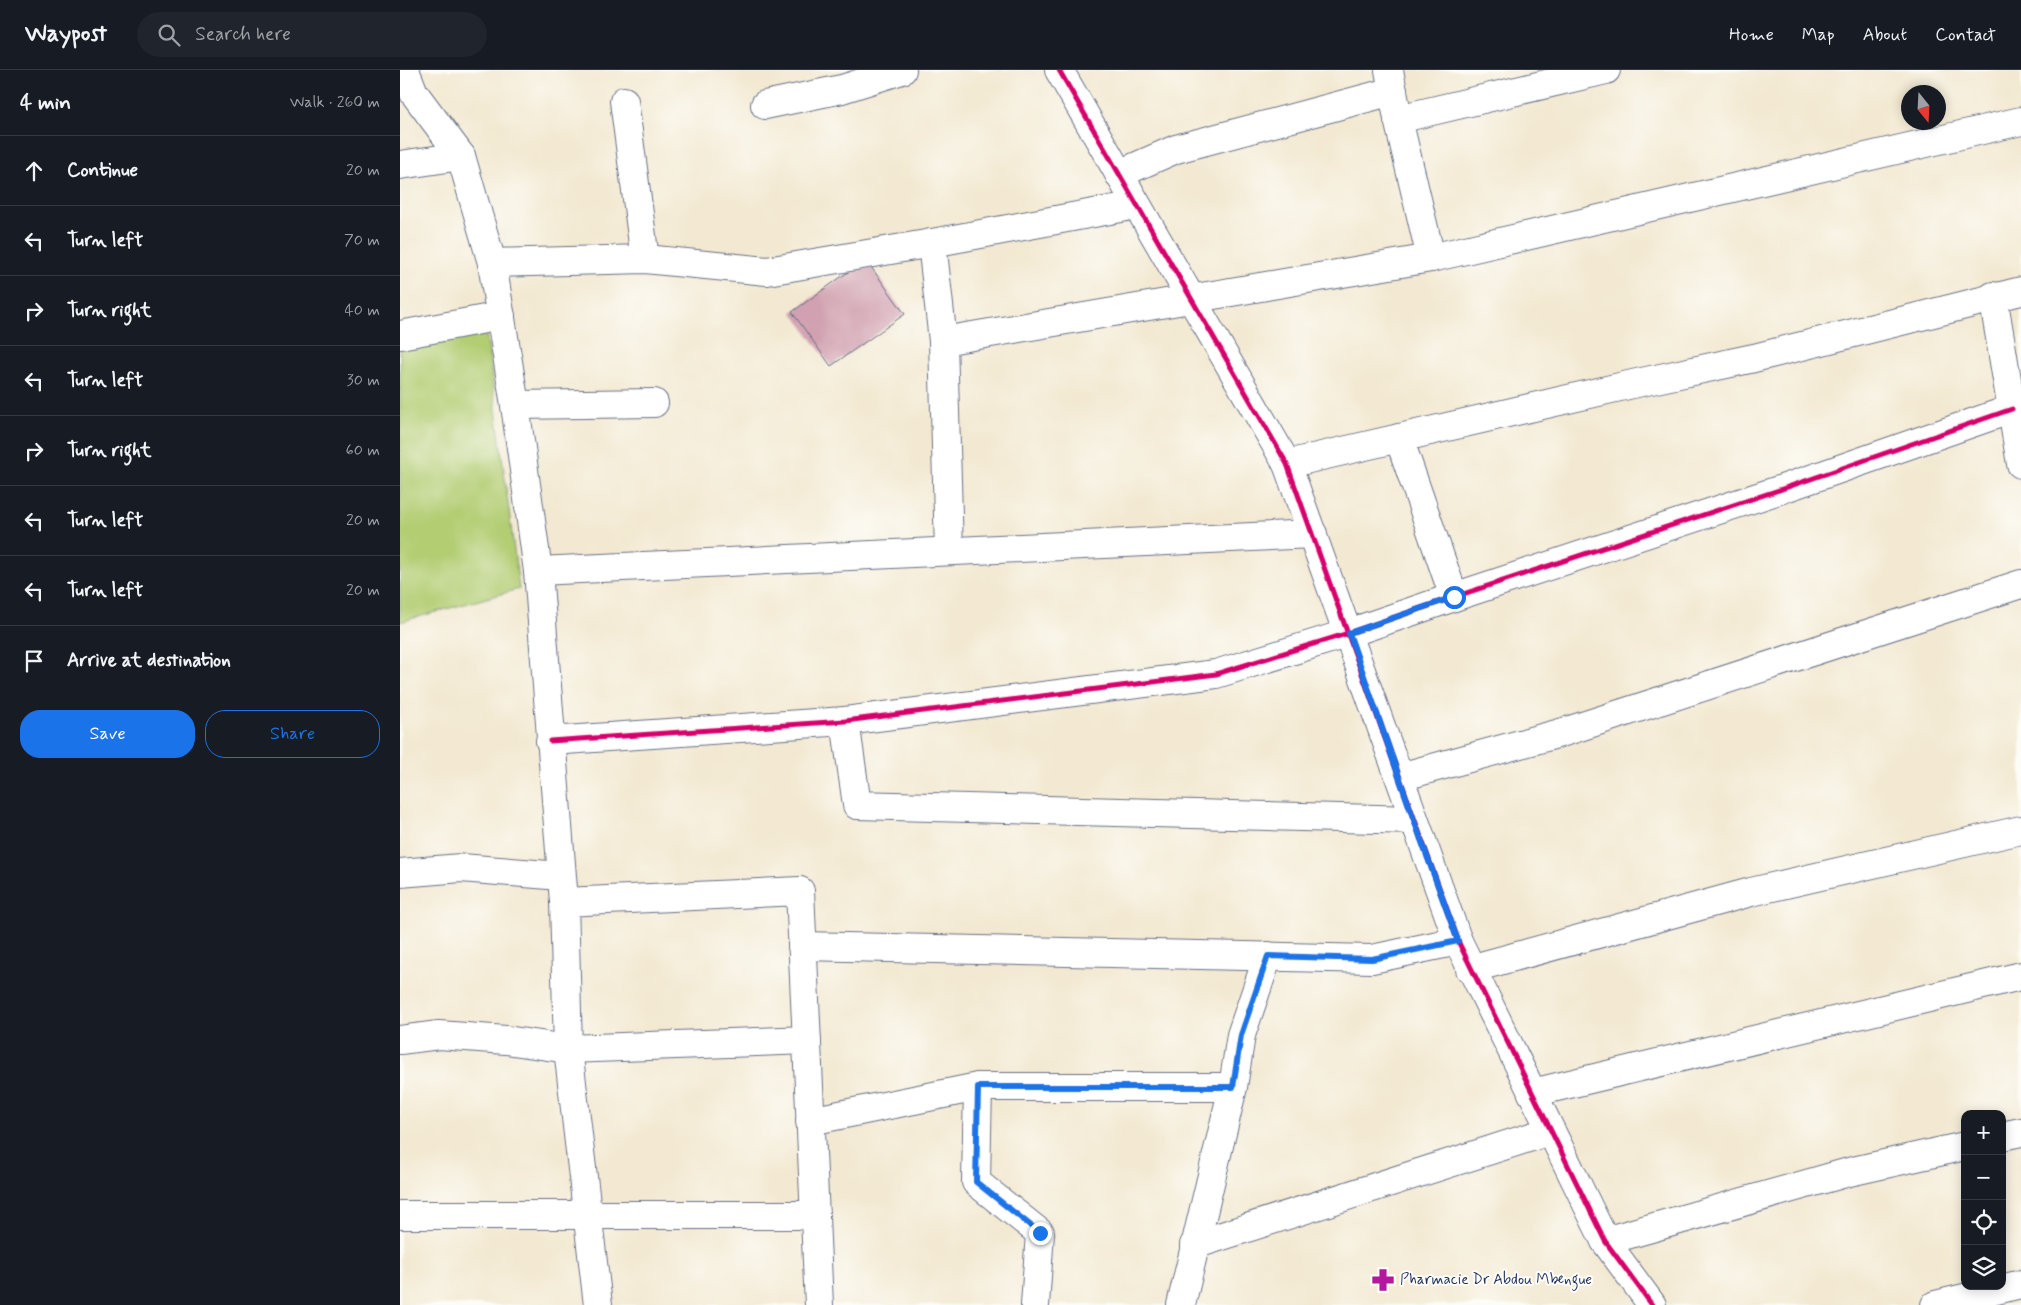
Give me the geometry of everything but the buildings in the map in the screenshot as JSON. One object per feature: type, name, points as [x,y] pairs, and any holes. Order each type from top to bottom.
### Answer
[{"type":"street","points":[[405,70],[414,92],[461,156],[492,263],[515,405],[538,571],[562,889],[568,1049],[598,1305]]},
{"type":"street","points":[[765,105],[842,89],[902,70]]},
{"type":"street","points":[[1059,70],[1287,464],[1349,633],[1414,820],[1470,969],[1605,1241],[1652,1305]]},
{"type":"street","points":[[1398,118],[1606,70]]},
{"type":"street","points":[[1119,174],[1176,149],[1391,80],[1398,118],[1431,258]]},
{"type":"street","points":[[624,101],[645,259]]},
{"type":"street","points":[[943,341],[1431,258],[2021,121]]},
{"type":"street","points":[[400,165],[461,156]]},
{"type":"street","points":[[492,263],[645,259],[767,271],[932,244],[1137,205]]},
{"type":"street","points":[[932,244],[943,341],[949,551]]},
{"type":"street","points":[[1287,464],[1637,383],[1754,358],[1993,296],[2021,291]]},
{"type":"street","points":[[1993,296],[2021,464]]},
{"type":"street","points":[[400,335],[501,316]]},
{"type":"street","points":[[515,405],[654,403]]},
{"type":"street","points":[[550,741],[845,721],[1216,674],[1349,633],[1782,489],[2012,409]]},
{"type":"street","points":[[1398,438],[1454,597]]},
{"type":"street","points":[[538,571],[1313,534]]},
{"type":"street","points":[[1400,777],[1564,732],[2021,584]]},
{"type":"street","points":[[845,721],[857,805],[1414,820]]},
{"type":"street","points":[[1470,969],[1751,892],[2021,830]]},
{"type":"street","points":[[400,873],[461,868],[562,889],[800,891],[819,1305]]},
{"type":"street","points":[[802,946],[1372,959],[1458,941]]},
{"type":"street","points":[[1181,1305],[1233,1087],[1241,1035],[1268,956]]},
{"type":"street","points":[[1532,1093],[2021,976]]},
{"type":"street","points":[[400,1040],[439,1035],[506,1040],[568,1049],[807,1040]]},
{"type":"street","points":[[810,1121],[978,1087],[1233,1087]]},
{"type":"street","points":[[978,1087],[976,1182],[1040,1233],[1034,1305]]},
{"type":"street","points":[[1194,1245],[1550,1131]]},
{"type":"street","points":[[2006,1135],[2021,1132]]},
{"type":"street","points":[[1605,1241],[1849,1172],[1961,1147]]},
{"type":"street","points":[[400,1215],[815,1215]]},
{"type":"street","points":[[1935,1305],[2021,1284]]},
{"type":"green space","points":[[486,331],[519,589],[400,622],[400,346]]},
{"type":"cycle path","points":[[1059,70],[1287,464],[1458,941],[1605,1241],[1652,1305]]},
{"type":"cycle path","points":[[550,741],[845,721],[1216,674],[1349,633],[1782,489],[2012,409]]},
{"type":"place","name":"Pharmacie Dr Abdou Mbengue","points":[[1383,1280]]},
{"type":"route","points":[[1040,1233],[976,1182],[978,1087],[1233,1087],[1241,1035],[1268,956],[1372,959],[1458,941],[1349,633],[1454,597]]}]
